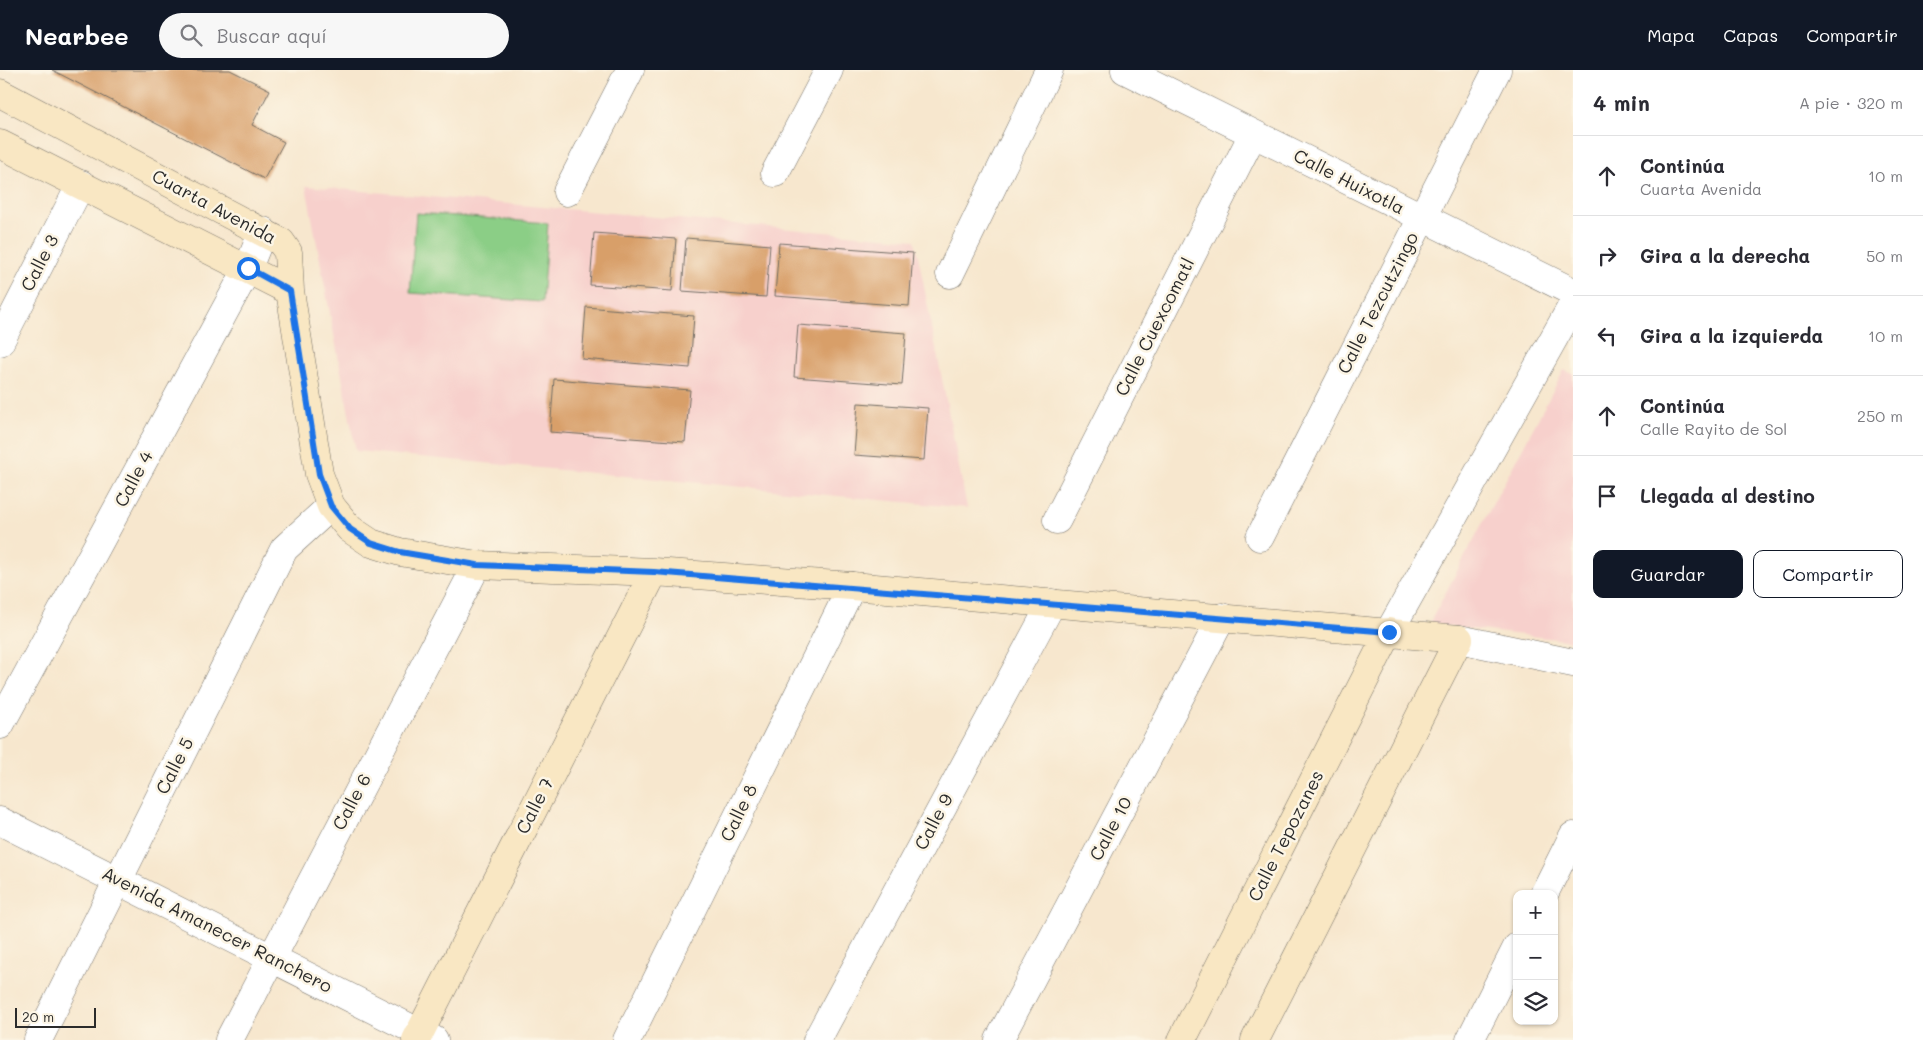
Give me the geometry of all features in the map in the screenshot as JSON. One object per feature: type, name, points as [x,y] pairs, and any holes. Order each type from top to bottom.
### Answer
[{"type":"main road","name":"Cuarta Avenida","points":[[0,93],[281,242],[288,252],[290,291],[319,474],[331,506],[350,529],[371,543],[400,552],[477,565],[654,572],[852,586],[1459,638]]},
{"type":"main road","points":[[0,144],[248,268],[290,291]]},
{"type":"main road","name":"Calle 7","points":[[423,1037],[654,572]]},
{"type":"main road","name":"Calle Tepozanes","points":[[1182,1040],[1389,632]]},
{"type":"main road","points":[[1255,1040],[1459,638]]},
{"type":"street","points":[[567,192],[630,70]]},
{"type":"street","points":[[775,173],[829,70]]},
{"type":"street","points":[[950,274],[1049,70]]},
{"type":"street","name":"Calle Huixotla","points":[[1125,70],[1573,292]]},
{"type":"street","name":"Calle Tezcutzingo","points":[[1260,537],[1497,70]]},
{"type":"street","name":"Calle Cuexcomatl","points":[[1057,520],[1253,134]]},
{"type":"street","name":"Calle 3","points":[[0,342],[81,184]]},
{"type":"street","name":"Calle 4","points":[[0,726],[248,268],[263,231]]},
{"type":"street","points":[[1389,632],[1573,304]]},
{"type":"street","name":"Calle 5","points":[[38,1040],[284,549],[331,506]]},
{"type":"street","name":"Calle 6","points":[[229,1040],[270,958],[477,565]]},
{"type":"street","name":"Calle 8","points":[[627,1040],[852,586]]},
{"type":"street","name":"Calle 9","points":[[817,1040],[1052,603]]},
{"type":"street","name":"Calle 10","points":[[999,1040],[1222,617]]},
{"type":"street","points":[[1459,638],[1573,663]]},
{"type":"street","name":"Avenida Amanecer Ranchero","points":[[0,821],[119,879],[423,1037]]},
{"type":"street","points":[[1546,890],[1573,836]]},
{"type":"street","points":[[1470,1040],[1513,956]]},
{"type":"shaded area","points":[[306,186],[915,240],[967,508],[356,451]]},
{"type":"shaded area","points":[[1564,370],[1573,374],[1573,641],[1429,624]]},
{"type":"green space","points":[[416,213],[548,223],[542,302],[410,293]]},
{"type":"building","points":[[52,70],[230,70],[270,90],[252,125],[284,142],[264,179]]},
{"type":"building","points":[[594,233],[676,239],[672,291],[590,285]]},
{"type":"building","points":[[686,238],[770,245],[766,297],[682,291]]},
{"type":"building","points":[[779,243],[913,253],[909,306],[775,296]]},
{"type":"building","points":[[586,307],[694,316],[690,368],[582,359]]},
{"type":"building","points":[[798,325],[906,333],[902,385],[794,377]]},
{"type":"building","points":[[554,379],[690,390],[685,442],[550,432]]},
{"type":"building","points":[[858,403],[928,408],[924,460],[854,455]]},
{"type":"route","points":[[248,268],[290,291],[319,474],[331,506],[350,529],[371,543],[400,552],[477,565],[654,572],[852,586],[1389,632]]}]
